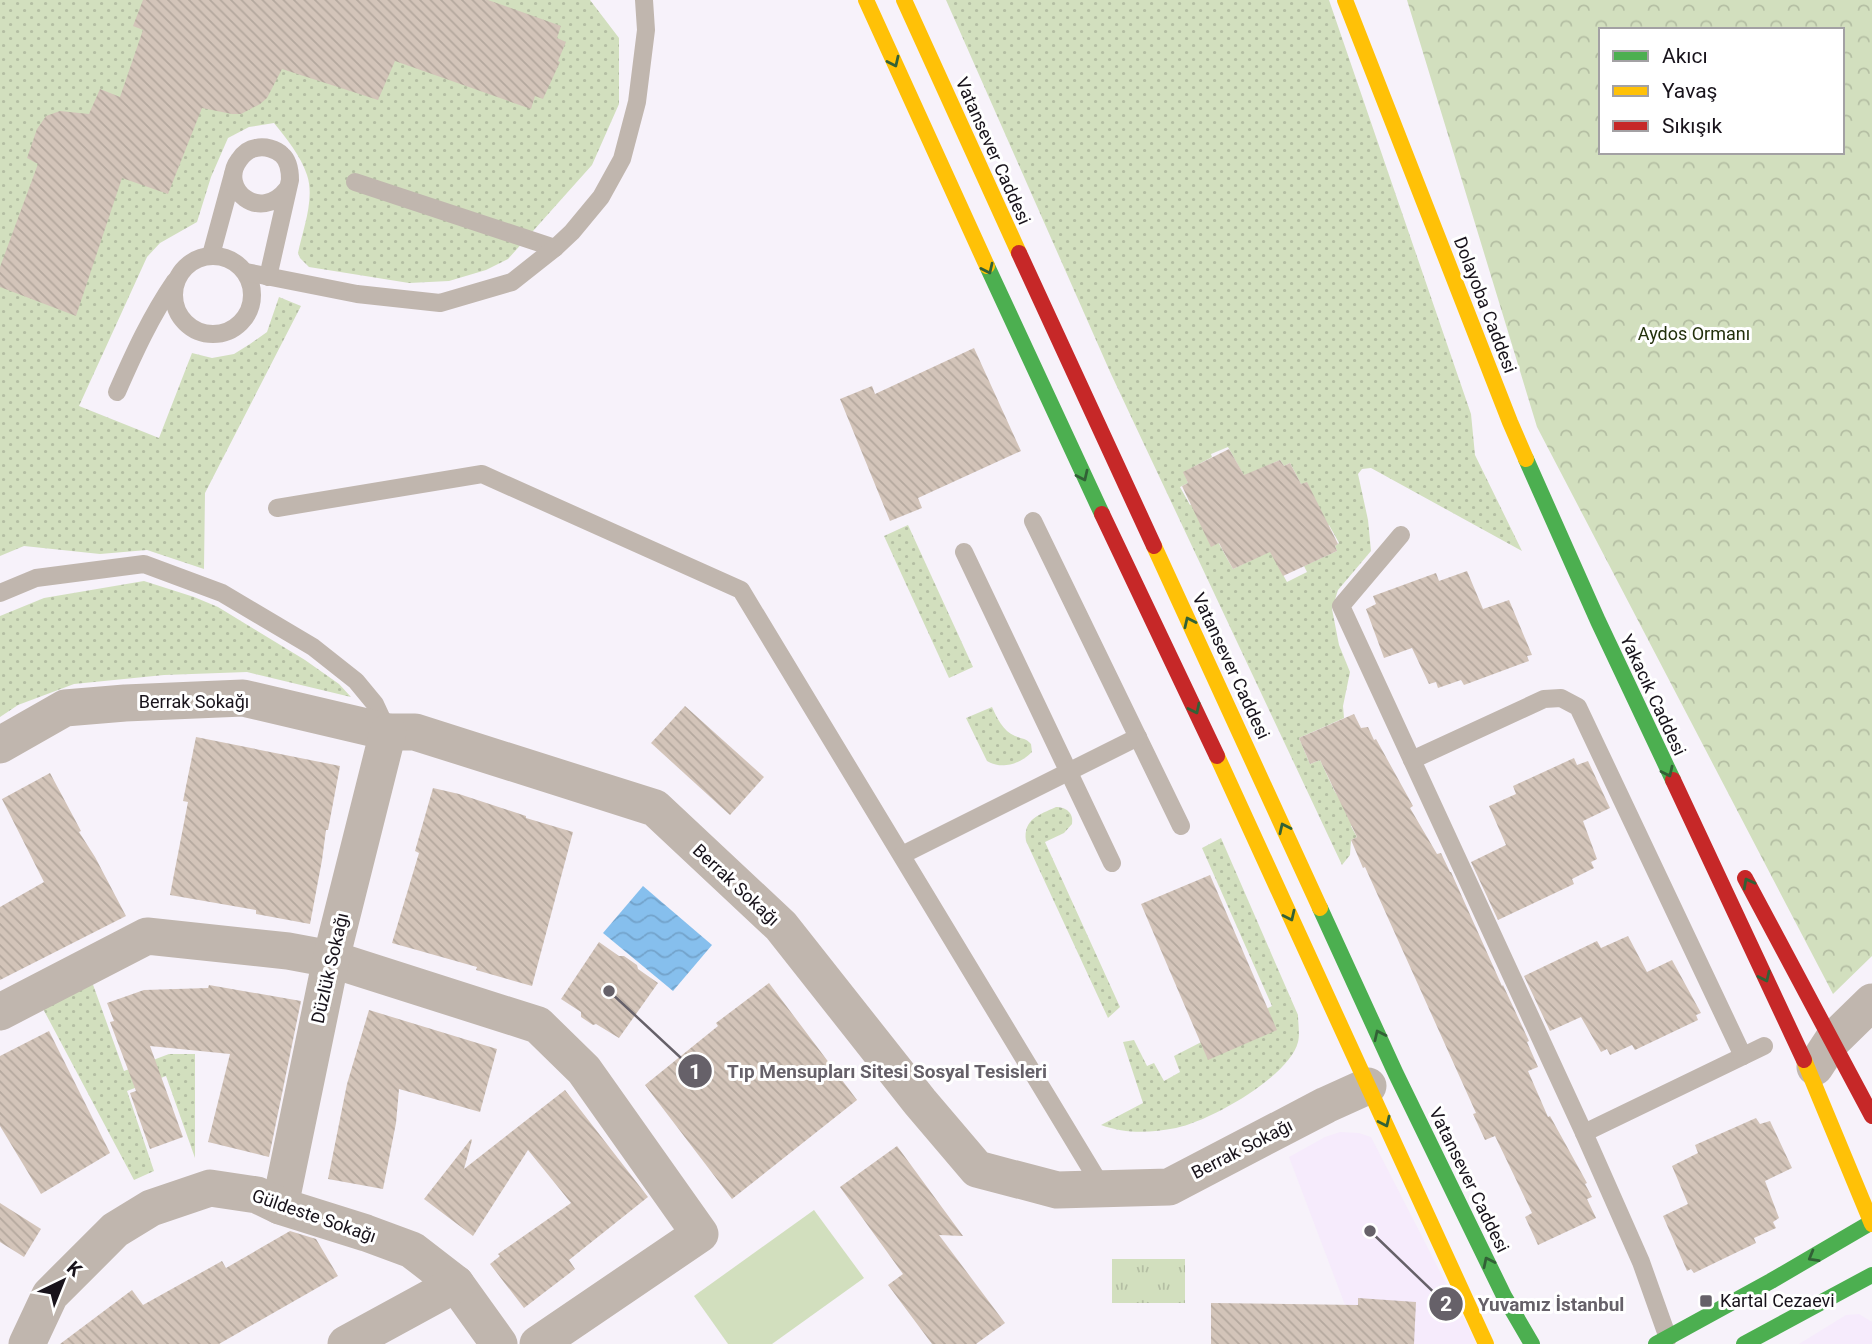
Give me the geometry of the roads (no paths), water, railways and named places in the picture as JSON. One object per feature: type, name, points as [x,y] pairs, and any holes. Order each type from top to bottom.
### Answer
[{"type":"main road","name":"Vatansever Caddesi","points":[[866,0],[1061,428],[1206,732],[1382,1080],[1532,1344]]},
{"type":"main road","name":"Vatansever Caddesi","points":[[904,0],[1087,404],[1252,757],[1486,1344]]},
{"type":"main road","name":"Dolayoba Caddesi","points":[[1345,0],[1510,422],[1598,621]]},
{"type":"main road","name":"Yakacık Caddesi","points":[[1598,621],[1688,775]]},
{"type":"main road","name":"Yakacık Caddesi","points":[[1598,621],[1811,1074],[1872,1223]]},
{"type":"main road","points":[[1735,858],[1872,1116]]},
{"type":"main road","points":[[1662,1341],[1872,1223]]},
{"type":"main road","points":[[1744,1344],[1872,1275]]},
{"type":"street","name":"Berrak Sokağı","points":[[0,745],[65,708],[243,698],[388,732],[415,732],[655,808],[781,926],[920,1102],[977,1169],[1057,1190],[1169,1187],[1326,1105],[1382,1080]]},
{"type":"street","name":"Düzlük Sokağı","points":[[280,1206],[331,959],[388,732]]},
{"type":"street","points":[[0,1012],[147,936],[288,951],[331,959],[538,1025],[583,1070],[700,1234],[538,1344]]},
{"type":"street","points":[[1811,1074],[1832,1041],[1872,1002]]},
{"type":"street","name":"Güldeste Sokağı","points":[[27,1344],[50,1295],[115,1230],[151,1208],[210,1188],[257,1195],[280,1206],[412,1250],[456,1284],[499,1344]]},
{"type":"street","points":[[346,1344],[456,1284]]},
{"type":"lane","points":[[246,272],[357,294],[440,303],[512,282],[572,232],[601,197],[622,159],[637,102],[646,30],[644,0]]},
{"type":"lane","points":[[211,255],[236,165],[248,150],[266,147],[282,155],[290,171],[268,277]]},
{"type":"lane","points":[[233,174],[239,192],[247,200],[256,203],[275,201],[288,189]]},
{"type":"lane","points":[[355,182],[555,248]]},
{"type":"lane","points":[[117,392],[135,349],[159,304],[179,275],[187,265],[197,258],[211,255],[237,262],[252,285],[253,298],[249,312],[241,323],[230,331],[218,334],[194,329],[177,311],[174,299],[179,275]]},
{"type":"lane","points":[[277,508],[482,474],[741,590],[1104,1189]]},
{"type":"lane","points":[[1033,521],[1181,826]]},
{"type":"lane","points":[[1401,535],[1341,606],[1584,1133],[1640,1262],[1662,1341]]},
{"type":"lane","points":[[964,552],[1112,863]]},
{"type":"lane","points":[[0,593],[36,578],[144,564],[222,593],[313,647],[356,681],[375,704],[388,732]]},
{"type":"lane","points":[[1412,760],[1544,699],[1561,698],[1578,707],[1743,1056]]},
{"type":"lane","points":[[902,855],[1138,737]]},
{"type":"lane","points":[[1584,1133],[1764,1046]]},
{"type":"water","points":[[643,886],[712,945],[673,991],[603,933]]},
{"type":"place","name":"Tıp Mensupları Sitesi Sosyal Tesisleri","points":[[609,991]]},
{"type":"place","name":"Yuvamız İstanbul","points":[[1370,1231]]},
{"type":"place","name":"Kartal Cezaevi","points":[[1706,1301]]},
{"type":"park label","name":"Aydos Ormanı","points":[[1694,334]]}]
